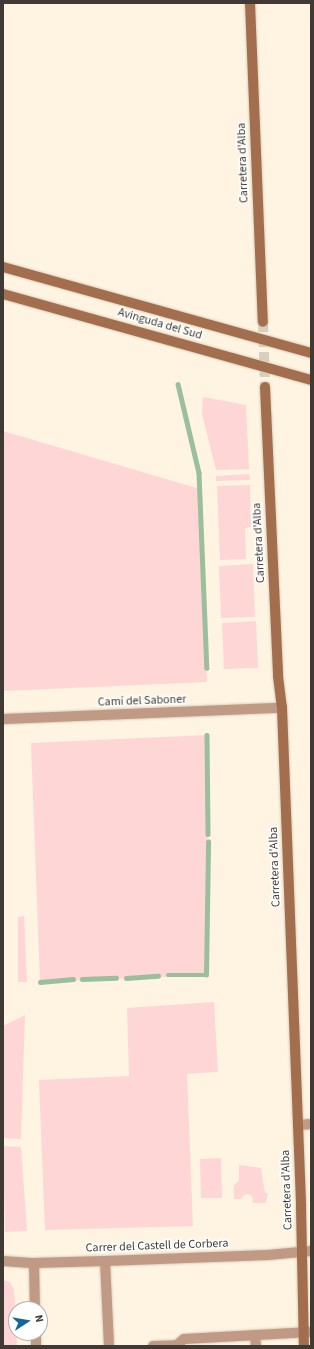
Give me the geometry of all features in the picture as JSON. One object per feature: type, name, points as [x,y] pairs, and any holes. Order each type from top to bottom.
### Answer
[{"type":"street","name":"Carretera d'Alba","points":[[250,3],[263,322]]},
{"type":"street","name":"Avinguda del Sud","points":[[3,267],[311,353]]},
{"type":"street","name":"Avinguda del Sud","points":[[3,294],[311,380]]},
{"type":"street","name":"Carretera d'Alba","points":[[265,387],[278,676],[282,708],[298,1125],[306,1251],[308,1332],[304,1346]]},
{"type":"street","name":"Camí del Saboner","points":[[3,719],[282,708]]},
{"type":"street","points":[[298,1125],[311,1124]]},
{"type":"street","name":"Carrer del Castell de Corbera","points":[[3,1261],[34,1264],[268,1255],[306,1251]]},
{"type":"street","points":[[105,1261],[109,1346]]},
{"type":"street","points":[[34,1264],[35,1301]]},
{"type":"street","points":[[152,1346],[177,1345],[184,1339],[308,1332]]},
{"type":"street","points":[[255,1335],[256,1346]]},
{"type":"shaded area","points":[[203,397],[246,405],[249,469],[216,470],[202,414]]},
{"type":"shaded area","points":[[3,431],[200,489],[207,682],[3,691]]},
{"type":"shaded area","points":[[249,474],[250,480],[216,481],[216,476]]},
{"type":"shaded area","points":[[250,485],[251,527],[245,528],[246,559],[220,560],[217,486]]},
{"type":"shaded area","points":[[253,564],[255,617],[221,618],[219,566]]},
{"type":"shaded area","points":[[256,621],[258,668],[224,669],[222,623]]},
{"type":"shaded area","points":[[207,735],[208,807],[206,975],[40,982],[31,743]]},
{"type":"shaded area","points":[[24,916],[27,982],[18,982],[18,917]]},
{"type":"shaded area","points":[[214,1002],[218,1072],[187,1074],[193,1226],[45,1230],[39,1080],[129,1076],[127,1008]]},
{"type":"shaded area","points":[[25,1015],[21,1139],[3,1138],[3,1026]]},
{"type":"shaded area","points":[[3,1146],[21,1147],[27,1231],[5,1232]]},
{"type":"shaded area","points":[[221,1158],[222,1198],[201,1198],[200,1159]]},
{"type":"shaded area","points":[[239,1165],[261,1168],[265,1193],[268,1193],[266,1203],[253,1203],[252,1196],[248,1194],[244,1195],[241,1199],[234,1199],[234,1185],[239,1181]]},
{"type":"shaded area","points":[[3,1280],[10,1282],[14,1289],[15,1301],[8,1301],[8,1341],[17,1341],[17,1346],[3,1346]]},
{"type":"waterway","points":[[178,384],[199,473],[207,668]]},
{"type":"waterway","points":[[207,735],[208,834]]},
{"type":"waterway","points":[[168,975],[206,975],[208,842]]},
{"type":"waterway","points":[[126,978],[158,976]]},
{"type":"waterway","points":[[82,979],[116,978]]},
{"type":"waterway","points":[[40,982],[73,979]]},
{"type":"tunnel","points":[[263,322],[265,387]]}]
